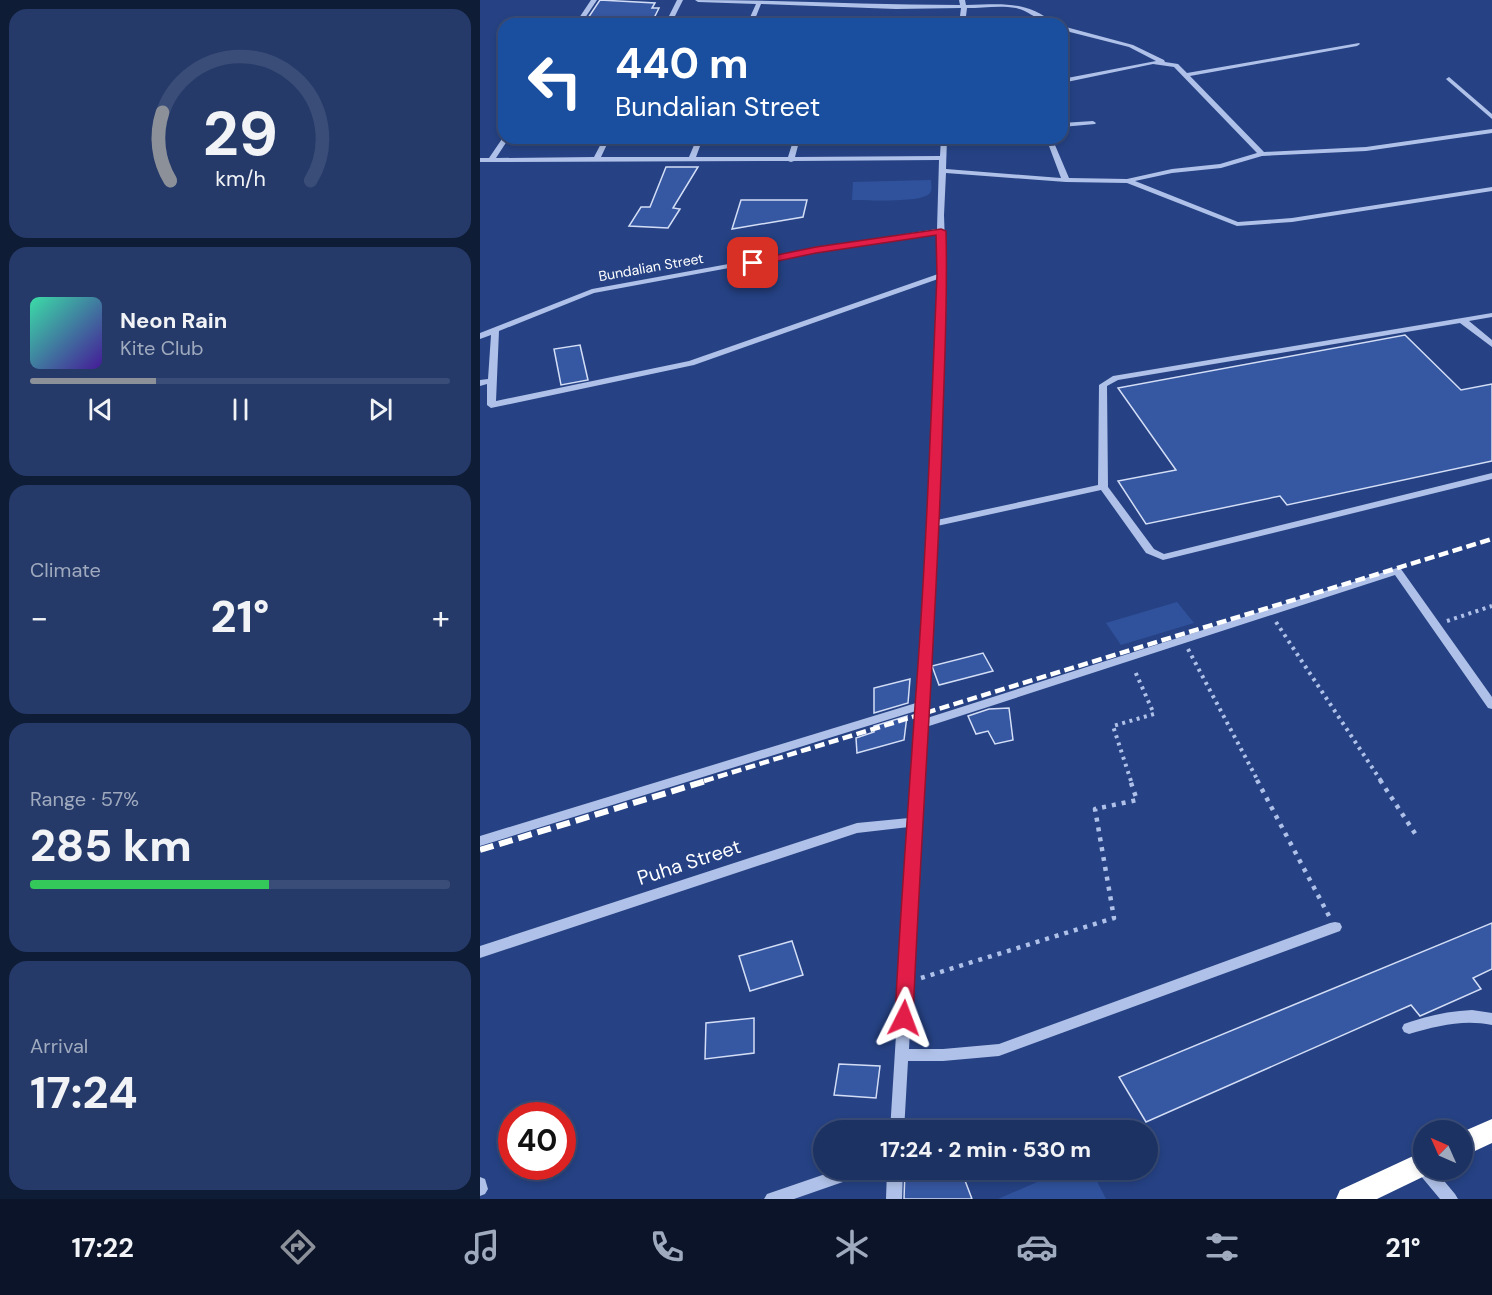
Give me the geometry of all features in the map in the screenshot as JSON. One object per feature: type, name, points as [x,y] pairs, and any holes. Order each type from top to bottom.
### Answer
[{"type":"highway","points":[[1473,1140],[1492,1131]]},
{"type":"highway","points":[[1349,1199],[1413,1171]]},
{"type":"street","points":[[582,18],[594,0]]},
{"type":"street","points":[[671,18],[680,0]]},
{"type":"street","points":[[698,0],[964,8],[1015,6],[1042,18]]},
{"type":"street","points":[[962,0],[963,18]]},
{"type":"street","points":[[753,18],[759,3]]},
{"type":"street","points":[[831,18],[839,4]]},
{"type":"street","points":[[1068,30],[1131,46],[1176,65],[1262,154]]},
{"type":"street","points":[[1186,75],[1357,44]]},
{"type":"street","points":[[1068,80],[1153,62],[1166,62]]},
{"type":"street","points":[[1449,79],[1492,117]]},
{"type":"street","points":[[1068,125],[1093,123]]},
{"type":"street","points":[[942,171],[1066,180],[1127,181],[1172,171],[1221,166],[1262,154],[1366,149],[1492,131]]},
{"type":"street","points":[[492,159],[502,144]]},
{"type":"street","points":[[596,160],[605,144]]},
{"type":"street","points":[[691,160],[698,144]]},
{"type":"street","points":[[791,160],[795,144]]},
{"type":"street","points":[[898,1120],[913,822],[923,705],[933,524],[942,275],[943,144]]},
{"type":"street","points":[[1051,144],[1066,180]]},
{"type":"street","points":[[480,160],[942,158]]},
{"type":"street","points":[[1127,181],[1237,224],[1292,220],[1492,189]]},
{"type":"street","name":"Bundalian Street","points":[[480,336],[592,291],[816,250],[941,231]]},
{"type":"street","points":[[495,330],[491,405],[691,363],[942,275]]},
{"type":"street","points":[[1492,315],[1116,378],[1103,385],[1103,487],[1150,551],[1163,557],[1492,476]]},
{"type":"street","points":[[1462,320],[1492,344]]},
{"type":"street","points":[[480,382],[492,381]]},
{"type":"street","points":[[933,524],[1103,487]]},
{"type":"street","points":[[921,724],[1397,571],[1492,705]]},
{"type":"street","points":[[480,841],[923,705]]},
{"type":"street","name":"Puha Street","points":[[480,952],[857,828],[913,822]]},
{"type":"street","points":[[902,1055],[943,1055],[999,1050],[1335,927]]},
{"type":"street","points":[[1409,1028],[1434,1021],[1479,1015],[1492,1019]]},
{"type":"street","points":[[772,1199],[828,1180]]},
{"type":"street","points":[[894,1199],[895,1180]]},
{"type":"street","points":[[1434,1180],[1450,1199]]},
{"type":"street","points":[[480,1184],[480,1189]]},
{"type":"path","points":[[1434,625],[1492,606]]},
{"type":"path","points":[[1269,611],[1416,835]]},
{"type":"path","points":[[1183,640],[1335,927]]},
{"type":"path","points":[[906,982],[1114,918],[1095,809],[1137,800],[1113,726],[1154,714],[1129,658]]},
{"type":"shaded area","points":[[931,180],[931,191],[923,197],[904,200],[852,200],[853,182]]},
{"type":"shaded area","points":[[1177,602],[1194,623],[1121,645],[1106,623]]},
{"type":"shaded area","points":[[1042,1180],[1096,1180],[1106,1199],[998,1199]]},
{"type":"building","points":[[600,0],[655,3],[652,8],[659,8],[654,18],[588,18]]},
{"type":"building","points":[[666,167],[698,167],[673,208],[680,209],[668,228],[629,226],[641,207],[650,207]]},
{"type":"building","points":[[741,200],[807,200],[803,217],[732,229]]},
{"type":"building","points":[[1405,335],[1461,390],[1492,384],[1492,461],[1287,505],[1280,496],[1146,524],[1118,481],[1176,470],[1118,388]]},
{"type":"building","points":[[580,345],[588,380],[561,385],[554,349]]},
{"type":"building","points":[[983,653],[993,671],[939,685],[932,666]]},
{"type":"building","points":[[910,679],[908,703],[874,713],[874,688]]},
{"type":"building","points":[[1009,708],[1013,740],[995,744],[988,731],[976,734],[968,716],[989,709]]},
{"type":"building","points":[[907,716],[904,740],[857,753],[856,738],[874,732],[874,726]]},
{"type":"building","points":[[1492,923],[1492,969],[1473,978],[1481,989],[1420,1016],[1411,1005],[1151,1120],[1145,1120],[1119,1077]]},
{"type":"building","points":[[792,941],[803,975],[750,991],[739,956]]},
{"type":"building","points":[[754,1018],[754,1053],[705,1059],[706,1023]]},
{"type":"building","points":[[839,1064],[880,1066],[876,1098],[834,1095]]},
{"type":"building","points":[[905,1180],[965,1180],[972,1199],[904,1199]]},
{"type":"railway","points":[[704,781],[1492,539]]},
{"type":"railway","points":[[480,850],[709,780]]},
{"type":"route","points":[[753,263],[816,250],[941,231],[942,275],[933,512],[923,705],[913,822],[904,1018]]}]
